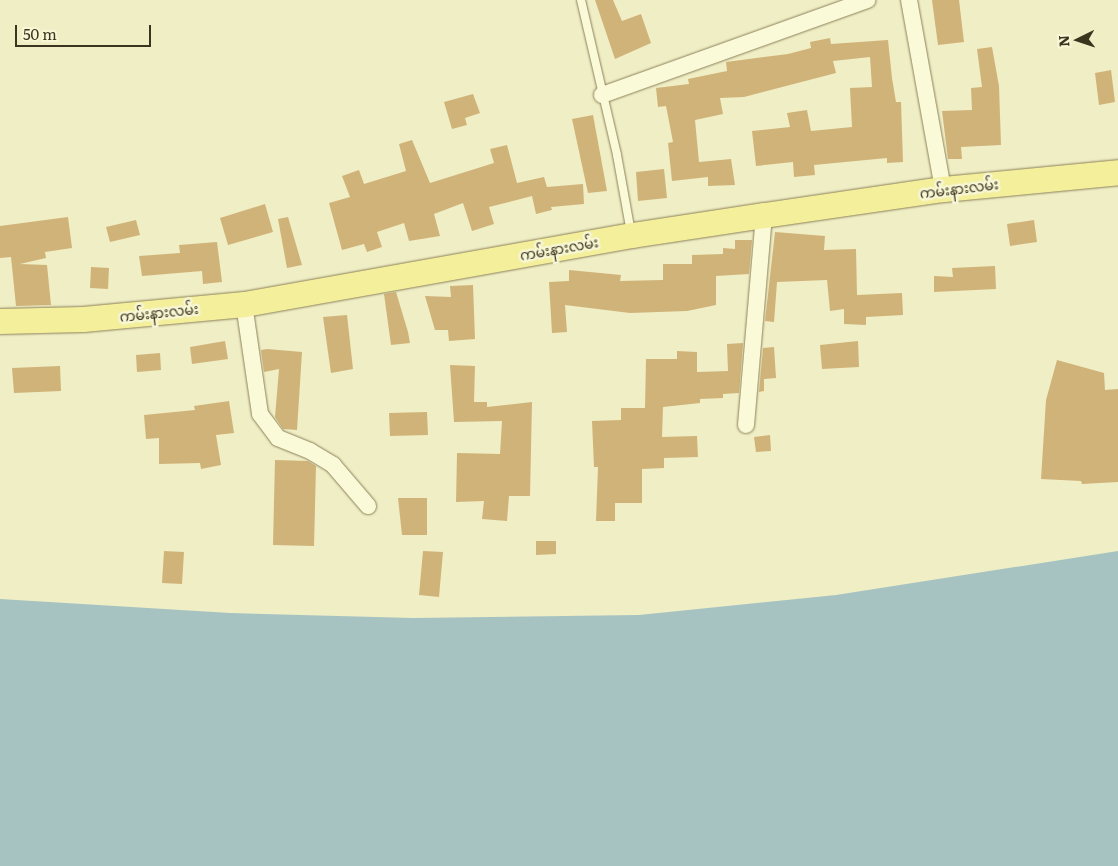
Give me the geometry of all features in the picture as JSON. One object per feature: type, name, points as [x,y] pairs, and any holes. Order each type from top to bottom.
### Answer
[{"type":"main road","name":"ကမ်းနားလမ်း","points":[[0,321],[83,319],[244,304],[632,235],[764,215],[943,189],[1118,172]]},
{"type":"street","points":[[602,95],[868,0]]},
{"type":"street","points":[[909,0],[943,189]]},
{"type":"street","points":[[746,425],[764,215]]},
{"type":"street","points":[[244,304],[260,414],[278,438],[310,451],[333,465],[368,506]]},
{"type":"lane","points":[[581,0],[632,235]]},
{"type":"water","points":[[1118,551],[1118,866],[0,866],[0,599],[230,613],[413,618],[639,615],[836,595]]},
{"type":"building","points":[[595,0],[613,0],[622,21],[641,14],[651,43],[615,59]]},
{"type":"building","points":[[932,0],[959,0],[964,42],[938,45]]},
{"type":"building","points":[[830,38],[831,44],[888,40],[896,102],[901,102],[903,162],[887,163],[887,158],[814,165],[815,175],[794,177],[793,162],[756,166],[752,131],[790,127],[787,113],[807,110],[811,131],[852,127],[850,88],[872,87],[870,57],[833,61],[836,73],[744,97],[720,98],[723,114],[695,120],[699,162],[731,159],[735,185],[708,186],[708,177],[672,181],[668,143],[673,142],[666,106],[658,107],[656,88],[689,84],[688,79],[727,71],[726,62],[788,54],[811,48],[810,42]]},
{"type":"building","points":[[992,47],[999,86],[1001,145],[961,147],[962,159],[948,159],[942,111],[972,110],[971,88],[982,87],[977,49]]},
{"type":"building","points":[[1111,70],[1115,102],[1099,105],[1095,73]]},
{"type":"building","points":[[473,94],[480,113],[465,118],[467,125],[452,129],[444,102]]},
{"type":"building","points":[[593,115],[607,191],[588,193],[572,119]]},
{"type":"building","points":[[412,140],[430,183],[494,163],[490,149],[507,145],[517,183],[544,177],[547,187],[583,184],[584,204],[551,207],[552,210],[536,214],[532,196],[489,207],[494,224],[472,231],[463,203],[434,214],[440,236],[409,241],[404,223],[377,232],[382,247],[367,252],[364,244],[342,250],[329,203],[350,197],[342,176],[359,170],[364,184],[406,171],[399,144]]},
{"type":"building","points":[[664,169],[667,198],[638,201],[636,172]]},
{"type":"building","points":[[265,204],[273,232],[228,245],[220,218]]},
{"type":"building","points":[[68,217],[72,248],[45,252],[46,258],[20,264],[47,265],[51,305],[16,306],[11,257],[0,258],[0,226]]},
{"type":"building","points":[[288,217],[302,265],[287,268],[278,219]]},
{"type":"building","points":[[136,220],[140,235],[110,242],[106,227]]},
{"type":"building","points":[[1034,220],[1037,242],[1010,246],[1007,224]]},
{"type":"building","points":[[775,232],[825,236],[824,250],[856,249],[857,295],[902,293],[903,315],[866,317],[866,325],[844,324],[844,309],[830,311],[827,280],[777,282],[774,322],[765,321]]},
{"type":"building","points":[[735,240],[752,240],[749,274],[716,276],[716,305],[687,311],[630,313],[565,305],[567,332],[552,333],[549,282],[569,281],[569,270],[621,275],[620,281],[663,280],[663,264],[692,264],[692,255],[723,254],[723,248],[735,249]]},
{"type":"building","points":[[217,242],[222,282],[203,284],[202,271],[142,276],[139,256],[180,253],[179,245]]},
{"type":"building","points":[[995,266],[996,289],[934,292],[934,276],[953,277],[952,268]]},
{"type":"building","points":[[91,267],[109,268],[108,289],[90,288]]},
{"type":"building","points":[[473,285],[475,339],[449,341],[448,330],[435,330],[425,296],[451,297],[450,286]]},
{"type":"building","points":[[396,292],[410,343],[391,345],[384,294]]},
{"type":"building","points":[[347,315],[353,369],[331,373],[323,317]]},
{"type":"building","points":[[225,341],[228,359],[192,364],[190,347]]},
{"type":"building","points":[[858,341],[859,367],[822,369],[820,345]]},
{"type":"building","points":[[743,343],[739,393],[723,394],[723,398],[700,399],[700,403],[663,407],[662,437],[697,436],[698,457],[664,458],[664,468],[642,469],[642,503],[615,503],[615,521],[596,521],[598,467],[594,467],[592,421],[621,420],[621,408],[645,408],[646,359],[677,359],[677,351],[697,352],[697,372],[728,371],[727,344]]},
{"type":"building","points":[[774,347],[776,378],[764,379],[764,391],[759,392],[763,348]]},
{"type":"building","points":[[261,350],[302,352],[297,430],[283,429],[275,417],[279,369],[264,372]]},
{"type":"building","points":[[160,353],[161,370],[137,372],[136,355]]},
{"type":"building","points":[[1057,360],[1104,373],[1105,390],[1118,389],[1118,482],[1082,484],[1081,481],[1041,479],[1046,400]]},
{"type":"building","points":[[450,365],[475,366],[474,402],[487,402],[487,407],[532,402],[530,496],[509,496],[507,521],[482,519],[484,501],[456,502],[457,453],[500,454],[502,421],[454,422]]},
{"type":"building","points":[[60,366],[61,391],[14,393],[12,368]]},
{"type":"building","points":[[229,401],[234,433],[216,435],[221,465],[201,469],[200,463],[159,464],[159,438],[146,439],[144,415],[195,410],[194,406]]},
{"type":"building","points":[[427,412],[428,435],[390,436],[389,413]]},
{"type":"building","points":[[770,435],[771,451],[756,452],[754,437]]},
{"type":"building","points":[[275,460],[308,461],[316,466],[314,546],[273,545]]},
{"type":"building","points":[[398,498],[427,498],[427,535],[402,535]]},
{"type":"building","points":[[536,541],[556,541],[556,554],[536,555]]},
{"type":"building","points":[[164,551],[184,552],[182,584],[162,583]]},
{"type":"building","points":[[423,551],[443,552],[439,597],[419,595]]}]
